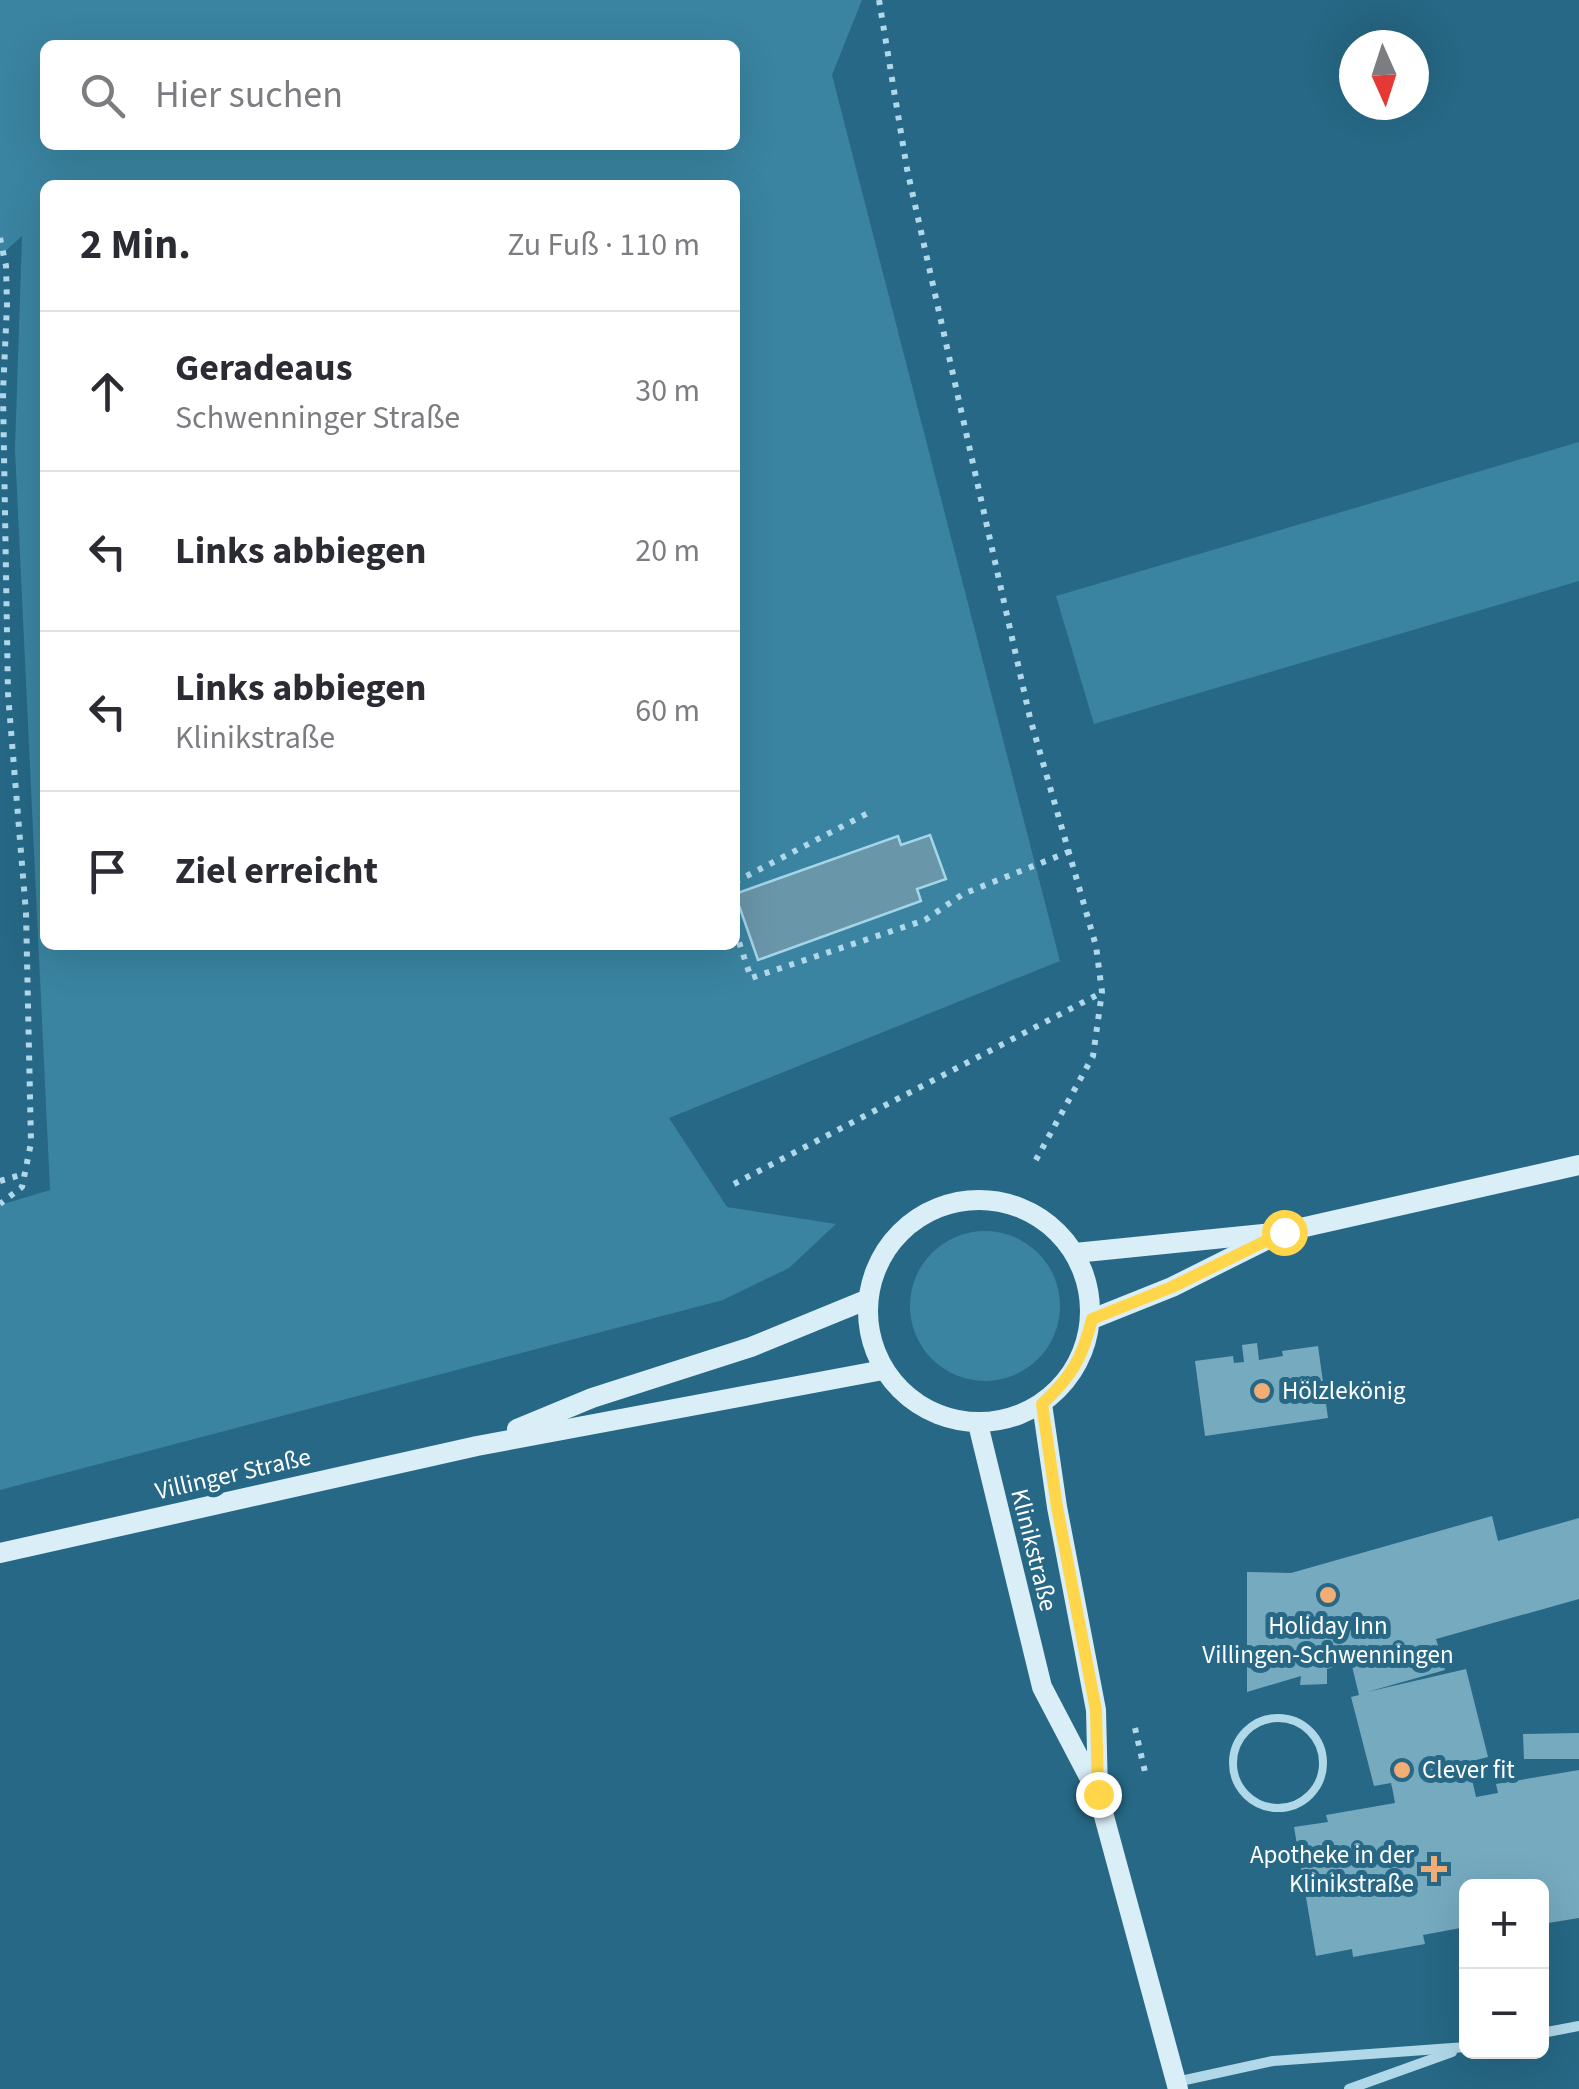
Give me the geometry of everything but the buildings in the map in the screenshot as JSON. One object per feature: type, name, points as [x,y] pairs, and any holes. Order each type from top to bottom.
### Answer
[{"type":"main road","points":[[1075,1253],[1284,1232],[1579,1165]]},
{"type":"main road","points":[[989,1199],[1023,1208],[1053,1226],[1075,1253],[1092,1319],[1084,1352],[1076,1366],[1067,1381],[1042,1404],[1011,1418],[978,1424],[940,1417],[908,1398],[882,1370],[866,1300],[875,1266],[894,1236],[921,1214],[954,1201],[989,1199]]},
{"type":"main road","points":[[1092,1319],[1172,1287],[1284,1232]]},
{"type":"main road","name":"Villinger Straße","points":[[476,1446],[592,1398],[752,1347],[866,1300]]},
{"type":"main road","name":"Villinger Straße","points":[[0,1553],[476,1446],[882,1370]]},
{"type":"main road","name":"Klinikstraße","points":[[1042,1404],[1057,1507],[1096,1710],[1098,1794]]},
{"type":"main road","name":"Klinikstraße","points":[[978,1424],[1042,1686],[1098,1794],[1177,2086]]},
{"type":"street","points":[[1549,2032],[1579,2026]]},
{"type":"street","points":[[1177,2086],[1273,2061],[1459,2048]]},
{"type":"street","points":[[1349,2089],[1459,2050]]},
{"type":"lane","points":[[1288,1719],[1312,1734],[1323,1761],[1321,1776],[1305,1799],[1292,1806],[1264,1806],[1238,1786],[1232,1759],[1236,1744],[1257,1722],[1288,1719]]},
{"type":"path","points":[[879,0],[907,169],[1026,699],[1096,946],[1102,992],[1093,1056],[1032,1167]]},
{"type":"path","points":[[0,238],[6,266],[7,305],[3,392],[8,694],[26,912],[31,1143],[22,1187],[0,1204]]},
{"type":"path","points":[[740,879],[872,812]]},
{"type":"path","points":[[740,945],[751,978],[925,920],[963,894],[1071,851]]},
{"type":"path","points":[[734,1184],[1102,992]]},
{"type":"path","points":[[0,1181],[24,1174]]},
{"type":"path","points":[[1136,1728],[1145,1772]]},
{"type":"shaded area","points":[[0,0],[862,0],[832,75],[1060,961],[669,1118],[727,1207],[836,1224],[789,1268],[723,1300],[0,1490],[0,1205],[50,1190],[15,449],[22,236],[0,256]]},
{"type":"shaded area","points":[[1579,442],[1579,581],[1094,724],[1056,596]]},
{"type":"shaded area","points":[[930,835],[946,879],[917,889],[921,901],[758,960],[740,908],[740,892],[898,836],[901,845]]},
{"type":"shaded area","points":[[985,1231],[1014,1236],[1038,1253],[1055,1277],[1060,1306],[1055,1335],[1038,1359],[1014,1376],[985,1381],[956,1376],[932,1359],[915,1335],[910,1306],[915,1277],[932,1253],[956,1236]]},
{"type":"place","name":"Hölzlekönig","points":[[1262,1391]]},
{"type":"place","name":"Holiday Inn Villingen-Schwenningen","points":[[1328,1595]]},
{"type":"place","name":"Clever fit","points":[[1402,1770]]},
{"type":"place","name":"Apotheke in der Klinikstraße","points":[[1434,1869]]},
{"type":"route","points":[[1098,1794],[1096,1710],[1057,1507],[1042,1404],[1067,1381],[1084,1352],[1092,1319],[1172,1287],[1284,1232]]}]
